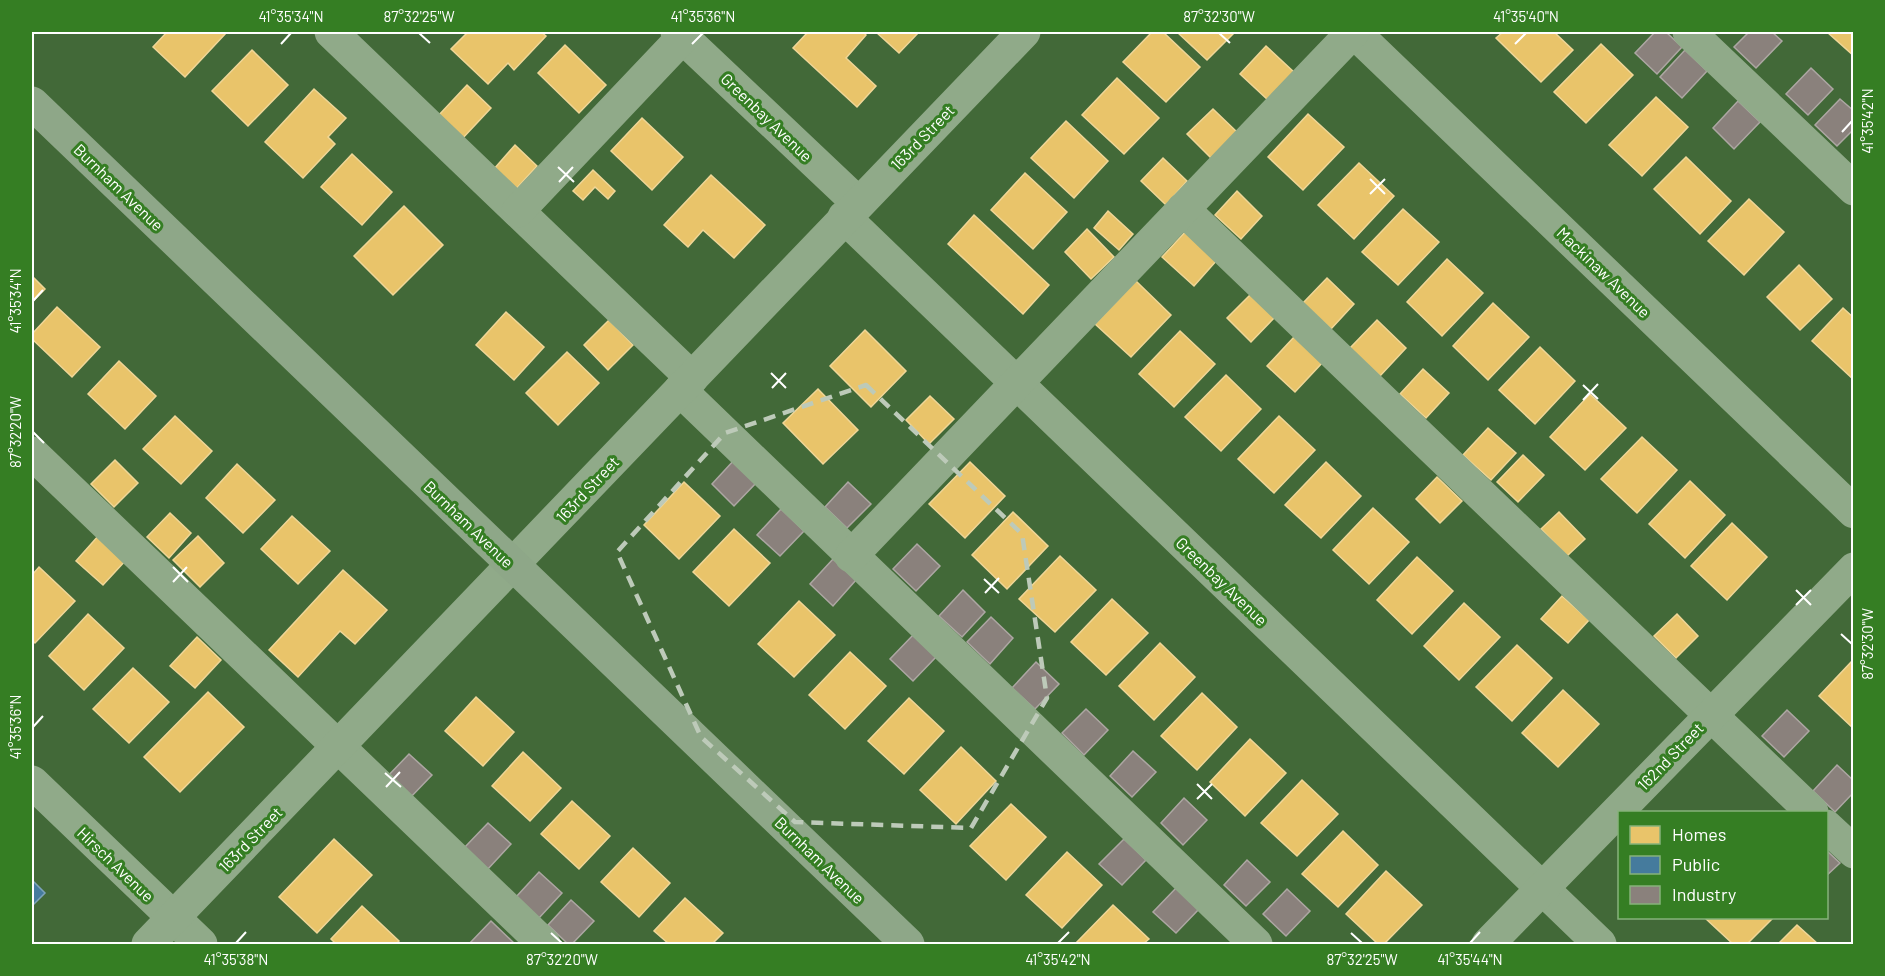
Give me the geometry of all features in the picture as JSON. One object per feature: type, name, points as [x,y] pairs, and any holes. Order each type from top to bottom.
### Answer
[{"type":"main road","name":"Burnham Avenue","points":[[32,103],[908,945]]},
{"type":"street","points":[[331,32],[518,211],[851,556],[1257,945]]},
{"type":"street","name":"163rd Street","points":[[148,945],[1024,32]]},
{"type":"street","points":[[851,556],[1353,32]]},
{"type":"street","name":"Mackinaw Avenue","points":[[1353,32],[1854,512]]},
{"type":"street","points":[[1689,32],[1854,189]]},
{"type":"street","points":[[518,211],[680,34]]},
{"type":"street","name":"Greenbay Avenue","points":[[680,34],[1017,383],[1600,945]]},
{"type":"street","points":[[1183,209],[1810,811]]},
{"type":"street","points":[[32,453],[544,945]]},
{"type":"street","name":"162nd Street","points":[[1488,945],[1854,569]]},
{"type":"street","name":"Hirsch Avenue","points":[[32,782],[201,945]]},
{"type":"street","points":[[1828,827],[1854,852]]},
{"type":"highlighted area","points":[[866,385],[1022,534],[1047,698],[971,828],[795,822],[701,737],[617,552],[725,433]]},
{"type":"building: Homes","points":[[167,32],[227,32],[185,77],[153,47]]},
{"type":"building: Homes","points":[[468,32],[541,32],[546,36],[514,70],[508,63],[488,84],[451,49]]},
{"type":"building: Homes","points":[[808,32],[863,32],[866,35],[846,58],[876,86],[857,107],[793,48]]},
{"type":"building: Homes","points":[[876,32],[919,32],[899,53]]},
{"type":"building: Homes","points":[[1152,32],[1163,32],[1200,67],[1166,102],[1123,62]]},
{"type":"building: Homes","points":[[1177,32],[1235,32],[1207,60]]},
{"type":"building: Homes","points":[[1503,32],[1554,32],[1573,50],[1541,82],[1496,38]]},
{"type":"building: Homes","points":[[1827,32],[1854,32],[1854,56]]},
{"type":"building: Homes","points":[[1601,44],[1633,75],[1586,123],[1554,92]]},
{"type":"building: Homes","points":[[565,45],[606,85],[579,113],[538,73]]},
{"type":"building: Homes","points":[[1266,46],[1295,73],[1269,101],[1240,74]]},
{"type":"building: Homes","points":[[252,50],[288,85],[248,126],[212,91]]},
{"type":"building: Homes","points":[[1117,78],[1159,118],[1124,154],[1082,115]]},
{"type":"building: Homes","points":[[467,85],[491,108],[462,139],[438,116]]},
{"type":"building: Homes","points":[[314,89],[346,118],[328,137],[335,144],[303,178],[265,142]]},
{"type":"building: Homes","points":[[1656,97],[1688,127],[1642,176],[1609,145]]},
{"type":"building: Homes","points":[[1213,109],[1238,133],[1212,159],[1187,134]]},
{"type":"building: Homes","points":[[1308,114],[1344,147],[1303,190],[1268,157]]},
{"type":"building: Homes","points":[[642,118],[683,157],[652,190],[611,151]]},
{"type":"building: Homes","points":[[1066,121],[1108,161],[1074,198],[1031,158]]},
{"type":"building: Homes","points":[[515,145],[537,166],[516,189],[494,169]]},
{"type":"building: Homes","points":[[352,154],[392,192],[362,225],[321,187]]},
{"type":"building: Homes","points":[[1686,157],[1731,201],[1700,234],[1654,189]]},
{"type":"building: Homes","points":[[1163,158],[1187,181],[1166,205],[1141,181]]},
{"type":"building: Homes","points":[[1359,163],[1394,196],[1354,239],[1318,205]]},
{"type":"building: Homes","points":[[593,170],[615,191],[608,199],[595,187],[583,200],[573,191]]},
{"type":"building: Homes","points":[[1025,173],[1067,212],[1033,249],[991,210]]},
{"type":"building: Homes","points":[[711,175],[765,225],[734,258],[703,230],[688,247],[664,225]]},
{"type":"building: Homes","points":[[1237,191],[1262,216],[1241,239],[1215,215]]},
{"type":"building: Homes","points":[[1749,199],[1784,232],[1744,275],[1708,241]]},
{"type":"building: Homes","points":[[404,206],[443,245],[393,295],[354,256]]},
{"type":"building: Homes","points":[[1403,209],[1439,242],[1398,285],[1362,252]]},
{"type":"building: Homes","points":[[1108,211],[1133,234],[1119,250],[1094,228]]},
{"type":"building: Homes","points":[[974,215],[1049,285],[1023,314],[948,244]]},
{"type":"building: Homes","points":[[1087,229],[1114,257],[1091,279],[1065,252]]},
{"type":"building: Homes","points":[[1186,231],[1217,260],[1194,286],[1162,257]]},
{"type":"building: Homes","points":[[1447,259],[1483,293],[1442,336],[1407,302]]},
{"type":"building: Homes","points":[[1799,265],[1832,299],[1800,330],[1767,297]]},
{"type":"building: Homes","points":[[32,276],[45,289],[32,302]]},
{"type":"building: Homes","points":[[1327,278],[1354,304],[1331,329],[1303,303]]},
{"type":"building: Homes","points":[[1136,281],[1171,315],[1131,357],[1095,324]]},
{"type":"building: Homes","points":[[1251,294],[1275,317],[1251,342],[1227,318]]},
{"type":"building: Homes","points":[[1493,303],[1529,337],[1488,380],[1453,346]]},
{"type":"building: Homes","points":[[57,307],[100,347],[72,377],[32,339],[32,334]]},
{"type":"building: Homes","points":[[1843,308],[1854,318],[1854,380],[1812,341]]},
{"type":"building: Homes","points":[[506,312],[544,347],[514,380],[476,345]]},
{"type":"building: Homes","points":[[609,320],[633,345],[608,370],[584,345]]},
{"type":"building: Homes","points":[[1377,320],[1406,348],[1380,376],[1350,348]]},
{"type":"building: Homes","points":[[865,330],[906,371],[871,407],[830,366]]},
{"type":"building: Homes","points":[[1180,331],[1215,364],[1174,407],[1139,374]]},
{"type":"building: Homes","points":[[1294,337],[1323,362],[1295,392],[1267,366]]},
{"type":"building: Homes","points":[[1540,347],[1575,381],[1535,424],[1499,390]]},
{"type":"building: Homes","points":[[567,352],[599,383],[558,425],[526,393]]},
{"type":"building: Homes","points":[[119,361],[156,396],[125,429],[88,394]]},
{"type":"building: Homes","points":[[1423,369],[1449,393],[1426,418],[1400,394]]},
{"type":"building: Homes","points":[[1226,375],[1261,409],[1221,451],[1185,417]]},
{"type":"building: Homes","points":[[818,389],[858,430],[823,464],[783,423]]},
{"type":"building: Homes","points":[[1590,394],[1626,428],[1585,470],[1550,437]]},
{"type":"building: Homes","points":[[930,396],[954,419],[929,444],[906,420]]},
{"type":"building: Homes","points":[[175,416],[212,451],[181,484],[143,449]]},
{"type":"building: Homes","points":[[1279,416],[1315,450],[1274,493],[1238,459]]},
{"type":"building: Homes","points":[[1488,428],[1516,453],[1491,480],[1463,455]]},
{"type":"building: Homes","points":[[1642,437],[1677,470],[1637,513],[1601,479]]},
{"type":"building: Homes","points":[[1523,455],[1544,475],[1518,502],[1497,482]]},
{"type":"building: Homes","points":[[115,460],[138,483],[114,507],[91,484]]},
{"type":"building: Homes","points":[[970,462],[1005,496],[965,538],[929,504]]},
{"type":"building: Homes","points":[[1326,462],[1361,496],[1321,538],[1285,505]]},
{"type":"building: Homes","points":[[237,464],[275,500],[243,533],[206,498]]},
{"type":"building: Homes","points":[[1437,477],[1462,501],[1440,523],[1416,499]]},
{"type":"building: Homes","points":[[1690,481],[1725,515],[1685,558],[1649,524]]},
{"type":"building: Homes","points":[[684,482],[720,516],[679,559],[644,525]]},
{"type":"building: Homes","points":[[1373,508],[1409,542],[1369,584],[1333,550]]},
{"type":"building: Homes","points":[[1013,512],[1048,546],[1007,589],[972,555]]},
{"type":"building: Homes","points":[[1559,512],[1585,539],[1567,556],[1541,529]]},
{"type":"building: Homes","points":[[170,513],[191,533],[169,558],[147,537]]},
{"type":"building: Homes","points":[[292,516],[330,551],[298,584],[261,549]]},
{"type":"building: Homes","points":[[1732,523],[1767,557],[1727,600],[1691,566]]},
{"type":"building: Homes","points":[[734,529],[770,563],[729,606],[693,572]]},
{"type":"building: Homes","points":[[99,535],[126,560],[103,585],[76,561]]},
{"type":"building: Homes","points":[[198,536],[224,563],[200,587],[173,560]]},
{"type":"building: Homes","points":[[1060,556],[1096,590],[1055,632],[1019,599]]},
{"type":"building: Homes","points":[[1417,557],[1453,591],[1412,634],[1377,600]]},
{"type":"building: Homes","points":[[39,567],[75,601],[35,643],[32,640],[32,575]]},
{"type":"building: Homes","points":[[343,570],[387,610],[355,644],[340,631],[298,677],[269,650]]},
{"type":"building: Homes","points":[[1562,596],[1589,620],[1568,643],[1541,619]]},
{"type":"building: Homes","points":[[1112,599],[1148,633],[1106,675],[1071,642]]},
{"type":"building: Homes","points":[[799,601],[835,635],[794,677],[758,644]]},
{"type":"building: Homes","points":[[1464,603],[1500,637],[1459,680],[1424,646]]},
{"type":"building: Homes","points":[[88,614],[124,648],[84,690],[49,656]]},
{"type":"building: Homes","points":[[1677,614],[1698,636],[1676,658],[1654,636]]},
{"type":"building: Homes","points":[[197,637],[221,660],[195,688],[170,666]]},
{"type":"building: Homes","points":[[1160,643],[1195,677],[1154,720],[1119,686]]},
{"type":"building: Homes","points":[[1517,645],[1552,678],[1512,721],[1476,687]]},
{"type":"building: Homes","points":[[850,652],[886,686],[845,729],[809,695]]},
{"type":"building: Homes","points":[[1854,659],[1854,729],[1819,696]]},
{"type":"building: Homes","points":[[133,668],[169,702],[129,743],[93,709]]},
{"type":"building: Homes","points":[[1563,690],[1599,724],[1558,767],[1522,733]]},
{"type":"building: Homes","points":[[208,692],[244,727],[180,792],[144,757]]},
{"type":"building: Homes","points":[[1202,693],[1237,727],[1197,770],[1161,736]]},
{"type":"building: Homes","points":[[476,697],[514,732],[483,766],[445,731]]},
{"type":"building: Homes","points":[[909,698],[944,731],[904,774],[868,741]]},
{"type":"building: Homes","points":[[1250,739],[1286,773],[1245,816],[1210,782]]},
{"type":"building: Homes","points":[[961,747],[996,781],[956,824],[920,790]]},
{"type":"building: Homes","points":[[523,752],[561,788],[530,821],[492,786]]},
{"type":"building: Homes","points":[[1302,780],[1338,814],[1297,856],[1261,823]]},
{"type":"building: Homes","points":[[572,801],[610,836],[579,869],[541,834]]},
{"type":"building: Homes","points":[[1011,804],[1046,837],[1006,880],[970,846]]},
{"type":"building: Homes","points":[[1343,831],[1378,865],[1338,907],[1302,874]]},
{"type":"building: Homes","points":[[334,839],[372,875],[317,933],[279,897]]},
{"type":"building: Homes","points":[[633,848],[670,883],[639,917],[601,882]]},
{"type":"building: Homes","points":[[1067,852],[1102,885],[1062,928],[1026,895]]},
{"type":"building: Homes","points":[[1386,871],[1422,905],[1384,944],[1378,944],[1346,914]]},
{"type":"building: Homes","points":[[685,898],[723,933],[712,944],[669,944],[654,931]]},
{"type":"building: Homes","points":[[1113,905],[1149,939],[1143,944],[1075,944]]},
{"type":"building: Homes","points":[[362,906],[399,941],[396,944],[336,944],[331,939]]},
{"type":"building: Homes","points":[[1706,919],[1772,919],[1747,944],[1733,944]]},
{"type":"building: Homes","points":[[1797,925],[1818,944],[1778,944]]},
{"type":"building: Public","points":[[32,880],[45,893],[32,906]]},
{"type":"building: Industry","points":[[1655,32],[1666,32],[1682,47],[1657,74],[1635,53]]},
{"type":"building: Industry","points":[[1749,32],[1772,32],[1782,41],[1756,68],[1734,47]]},
{"type":"building: Industry","points":[[1685,50],[1707,71],[1682,98],[1660,77]]},
{"type":"building: Industry","points":[[1811,68],[1833,89],[1808,115],[1786,94]]},
{"type":"building: Industry","points":[[1840,99],[1854,111],[1854,129],[1837,146],[1815,125]]},
{"type":"building: Industry","points":[[1738,101],[1760,122],[1734,149],[1713,128]]},
{"type":"building: Industry","points":[[735,459],[758,481],[734,506],[712,484]]},
{"type":"building: Industry","points":[[848,482],[871,504],[847,528],[825,507]]},
{"type":"building: Industry","points":[[781,509],[804,531],[780,556],[757,535]]},
{"type":"building: Industry","points":[[917,544],[940,566],[916,591],[893,569]]},
{"type":"building: Industry","points":[[833,559],[856,580],[833,606],[810,584]]},
{"type":"building: Industry","points":[[963,590],[985,612],[962,637],[939,616]]},
{"type":"building: Industry","points":[[991,617],[1013,638],[990,664],[967,642]]},
{"type":"building: Industry","points":[[914,634],[937,656],[913,681],[890,659]]},
{"type":"building: Industry","points":[[1036,662],[1059,684],[1035,709],[1012,688]]},
{"type":"building: Industry","points":[[1086,709],[1108,730],[1084,755],[1062,733]]},
{"type":"building: Industry","points":[[1787,710],[1809,731],[1784,757],[1762,736]]},
{"type":"building: Industry","points":[[1133,751],[1156,772],[1132,797],[1110,776]]},
{"type":"building: Industry","points":[[409,754],[432,775],[408,800],[385,779]]},
{"type":"building: Industry","points":[[1837,765],[1854,781],[1854,792],[1835,812],[1813,791]]},
{"type":"building: Industry","points":[[1184,798],[1207,820],[1183,845],[1161,823]]},
{"type":"building: Industry","points":[[488,823],[511,844],[487,870],[464,848]]},
{"type":"building: Industry","points":[[1124,839],[1146,860],[1122,885],[1099,864]]},
{"type":"building: Industry","points":[[1828,852],[1840,863],[1828,874]]},
{"type":"building: Industry","points":[[1247,860],[1270,882],[1246,906],[1224,885]]},
{"type":"building: Industry","points":[[539,872],[562,893],[539,918],[516,897]]},
{"type":"building: Industry","points":[[1177,887],[1200,908],[1176,933],[1153,912]]},
{"type":"building: Industry","points":[[1287,889],[1310,911],[1286,936],[1263,914]]},
{"type":"building: Industry","points":[[571,900],[594,921],[572,944],[568,944],[548,925]]},
{"type":"building: Industry","points":[[491,921],[514,943],[469,944]]}]
